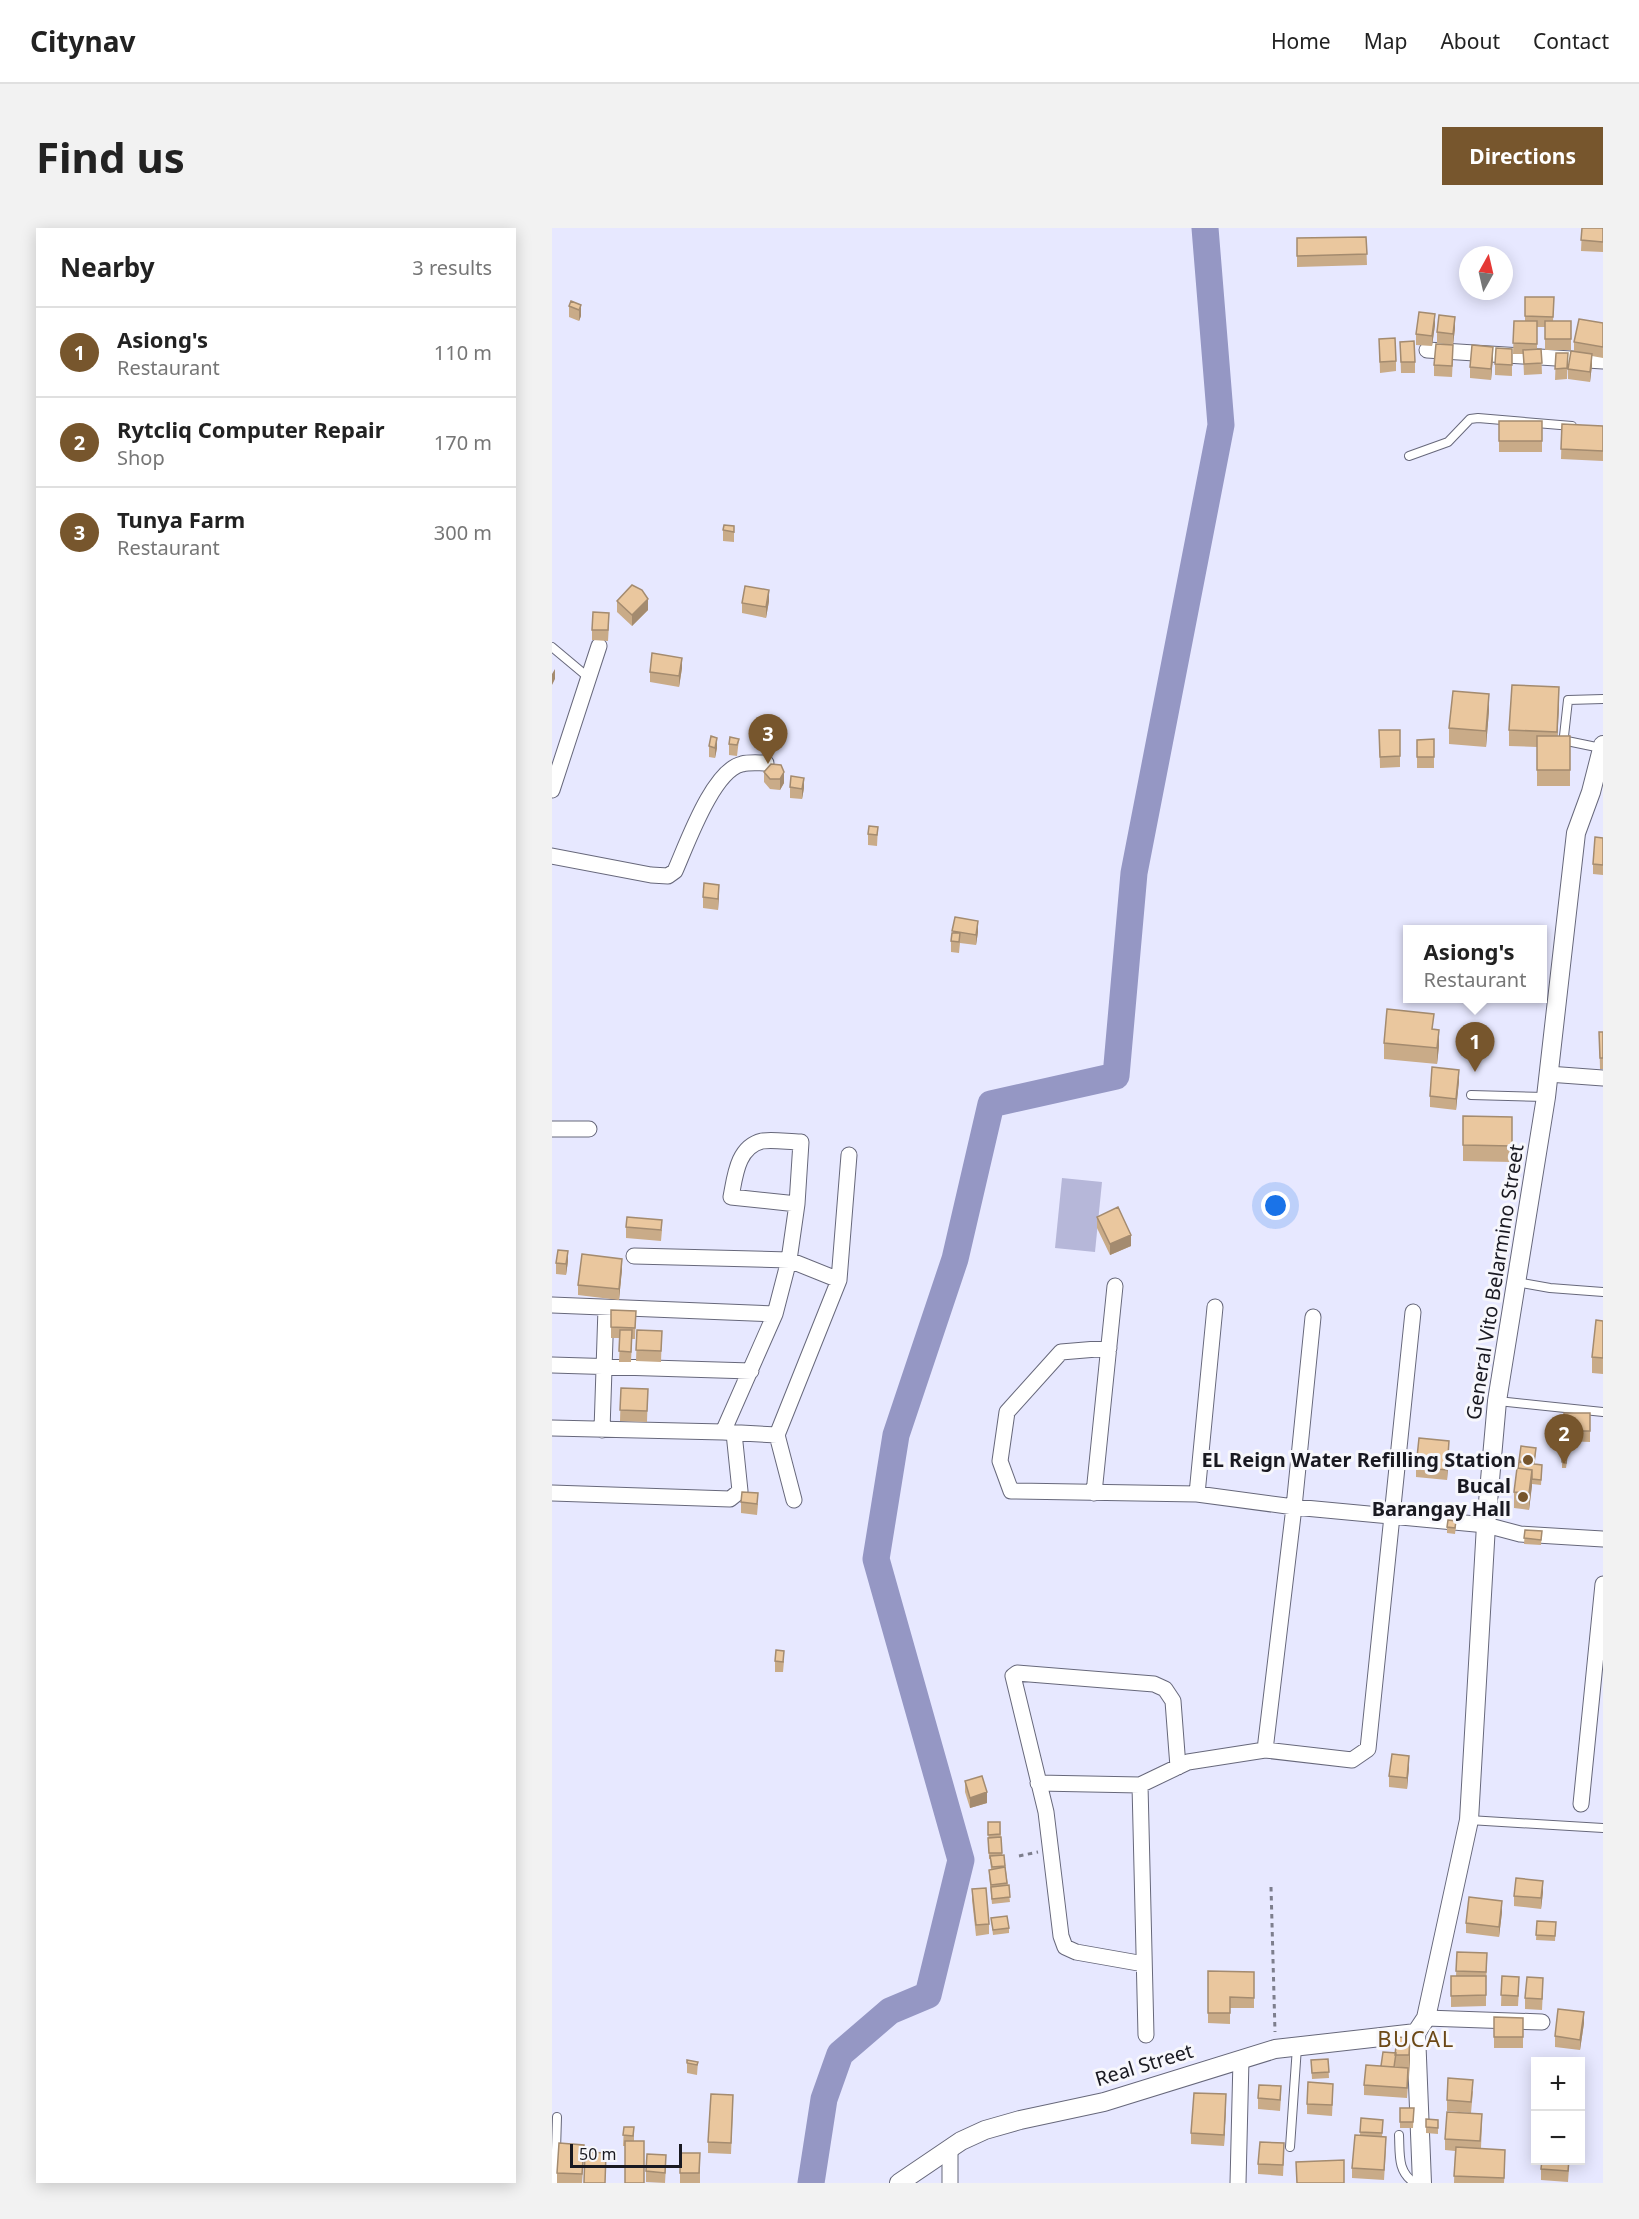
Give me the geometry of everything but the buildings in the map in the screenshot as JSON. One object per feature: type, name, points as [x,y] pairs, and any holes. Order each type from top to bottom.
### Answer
[{"type":"street","points":[[1427,350],[1603,361]]},
{"type":"street","points":[[552,790],[599,646]]},
{"type":"street","name":"General Vito Belarmino Street","points":[[1422,2183],[1421,2025],[1469,1820],[1486,1525],[1497,1401],[1546,1097],[1576,833],[1591,792],[1603,747]]},
{"type":"street","points":[[552,856],[651,875],[668,876],[675,871],[713,790],[725,773],[741,764],[766,763]]},
{"type":"street","points":[[1548,1074],[1603,1078]]},
{"type":"street","points":[[552,1129],[589,1129]]},
{"type":"street","points":[[552,1493],[729,1499],[740,1491],[729,1433],[775,1314],[789,1260],[798,1204],[801,1142],[761,1141],[744,1152],[736,1170],[731,1197],[798,1204]]},
{"type":"street","points":[[794,1500],[777,1435],[839,1280],[849,1155]]},
{"type":"street","points":[[634,1256],[789,1260],[839,1280]]},
{"type":"street","points":[[1094,1493],[1115,1286]]},
{"type":"street","points":[[552,1305],[775,1314]]},
{"type":"street","points":[[1197,1494],[1215,1307]]},
{"type":"street","points":[[602,1430],[606,1308]]},
{"type":"street","points":[[1038,1783],[1140,1785],[1188,1762],[1265,1750],[1352,1760],[1368,1749],[1413,1312]]},
{"type":"street","points":[[1265,1750],[1294,1507],[1313,1317]]},
{"type":"street","points":[[1109,1348],[1061,1352],[1007,1412],[1000,1461],[1011,1491],[1197,1494],[1294,1507],[1486,1525],[1520,1534],[1603,1539]]},
{"type":"street","points":[[552,1365],[752,1371]]},
{"type":"street","points":[[552,1428],[777,1435]]},
{"type":"street","points":[[1581,1804],[1603,1584]]},
{"type":"street","points":[[1144,1964],[1076,1952],[1065,1947],[1061,1936],[1046,1812],[1013,1676],[1017,1673],[1154,1684],[1165,1689],[1173,1701],[1178,1767]]},
{"type":"street","points":[[1140,1785],[1146,2035]]},
{"type":"street","points":[[1421,2025],[1542,2022]]},
{"type":"street","name":"Real Street","points":[[899,2183],[950,2149],[985,2130],[1104,2102],[1275,2049],[1296,2048],[1421,2025]]},
{"type":"street","points":[[1238,2183],[1241,2059]]},
{"type":"street","points":[[950,2149],[950,2183]]},
{"type":"lane","points":[[1409,456],[1448,442],[1470,419],[1580,426]]},
{"type":"lane","points":[[552,647],[589,678]]},
{"type":"lane","points":[[1603,699],[1568,700],[1564,736],[1567,741],[1603,747]]},
{"type":"lane","points":[[1471,1095],[1546,1097]]},
{"type":"lane","points":[[1516,1282],[1550,1288],[1603,1292]]},
{"type":"lane","points":[[1497,1401],[1603,1412]]},
{"type":"lane","points":[[1469,1820],[1603,1828]]},
{"type":"lane","points":[[1290,2147],[1296,2048]]},
{"type":"lane","points":[[555,2183],[557,2117]]},
{"type":"lane","points":[[1399,2135],[1401,2169],[1408,2179],[1415,2183]]},
{"type":"path","points":[[1271,1887],[1275,2049]]},
{"type":"shaded area","points":[[1062,1178],[1102,1182],[1095,1252],[1055,1248]]},
{"type":"waterway","points":[[811,2183],[824,2099],[840,2054],[890,2011],[928,1995],[961,1860],[876,1559],[896,1435],[955,1259],[991,1104],[1116,1076],[1134,873],[1221,425],[1205,228]]},
{"type":"place","name":"Tunya Farm","points":[[768,764]]},
{"type":"place","name":"Asiong's","points":[[1475,1072]]},
{"type":"place","name":"EL Reign Water Refilling Station","points":[[1528,1460]]},
{"type":"place","name":"Rytcliq Computer Repair","points":[[1564,1464]]},
{"type":"place","name":"Bucal Barangay Hall","points":[[1523,1497]]},
{"type":"district","name":"BUCAL","points":[[1416,2039]]}]
